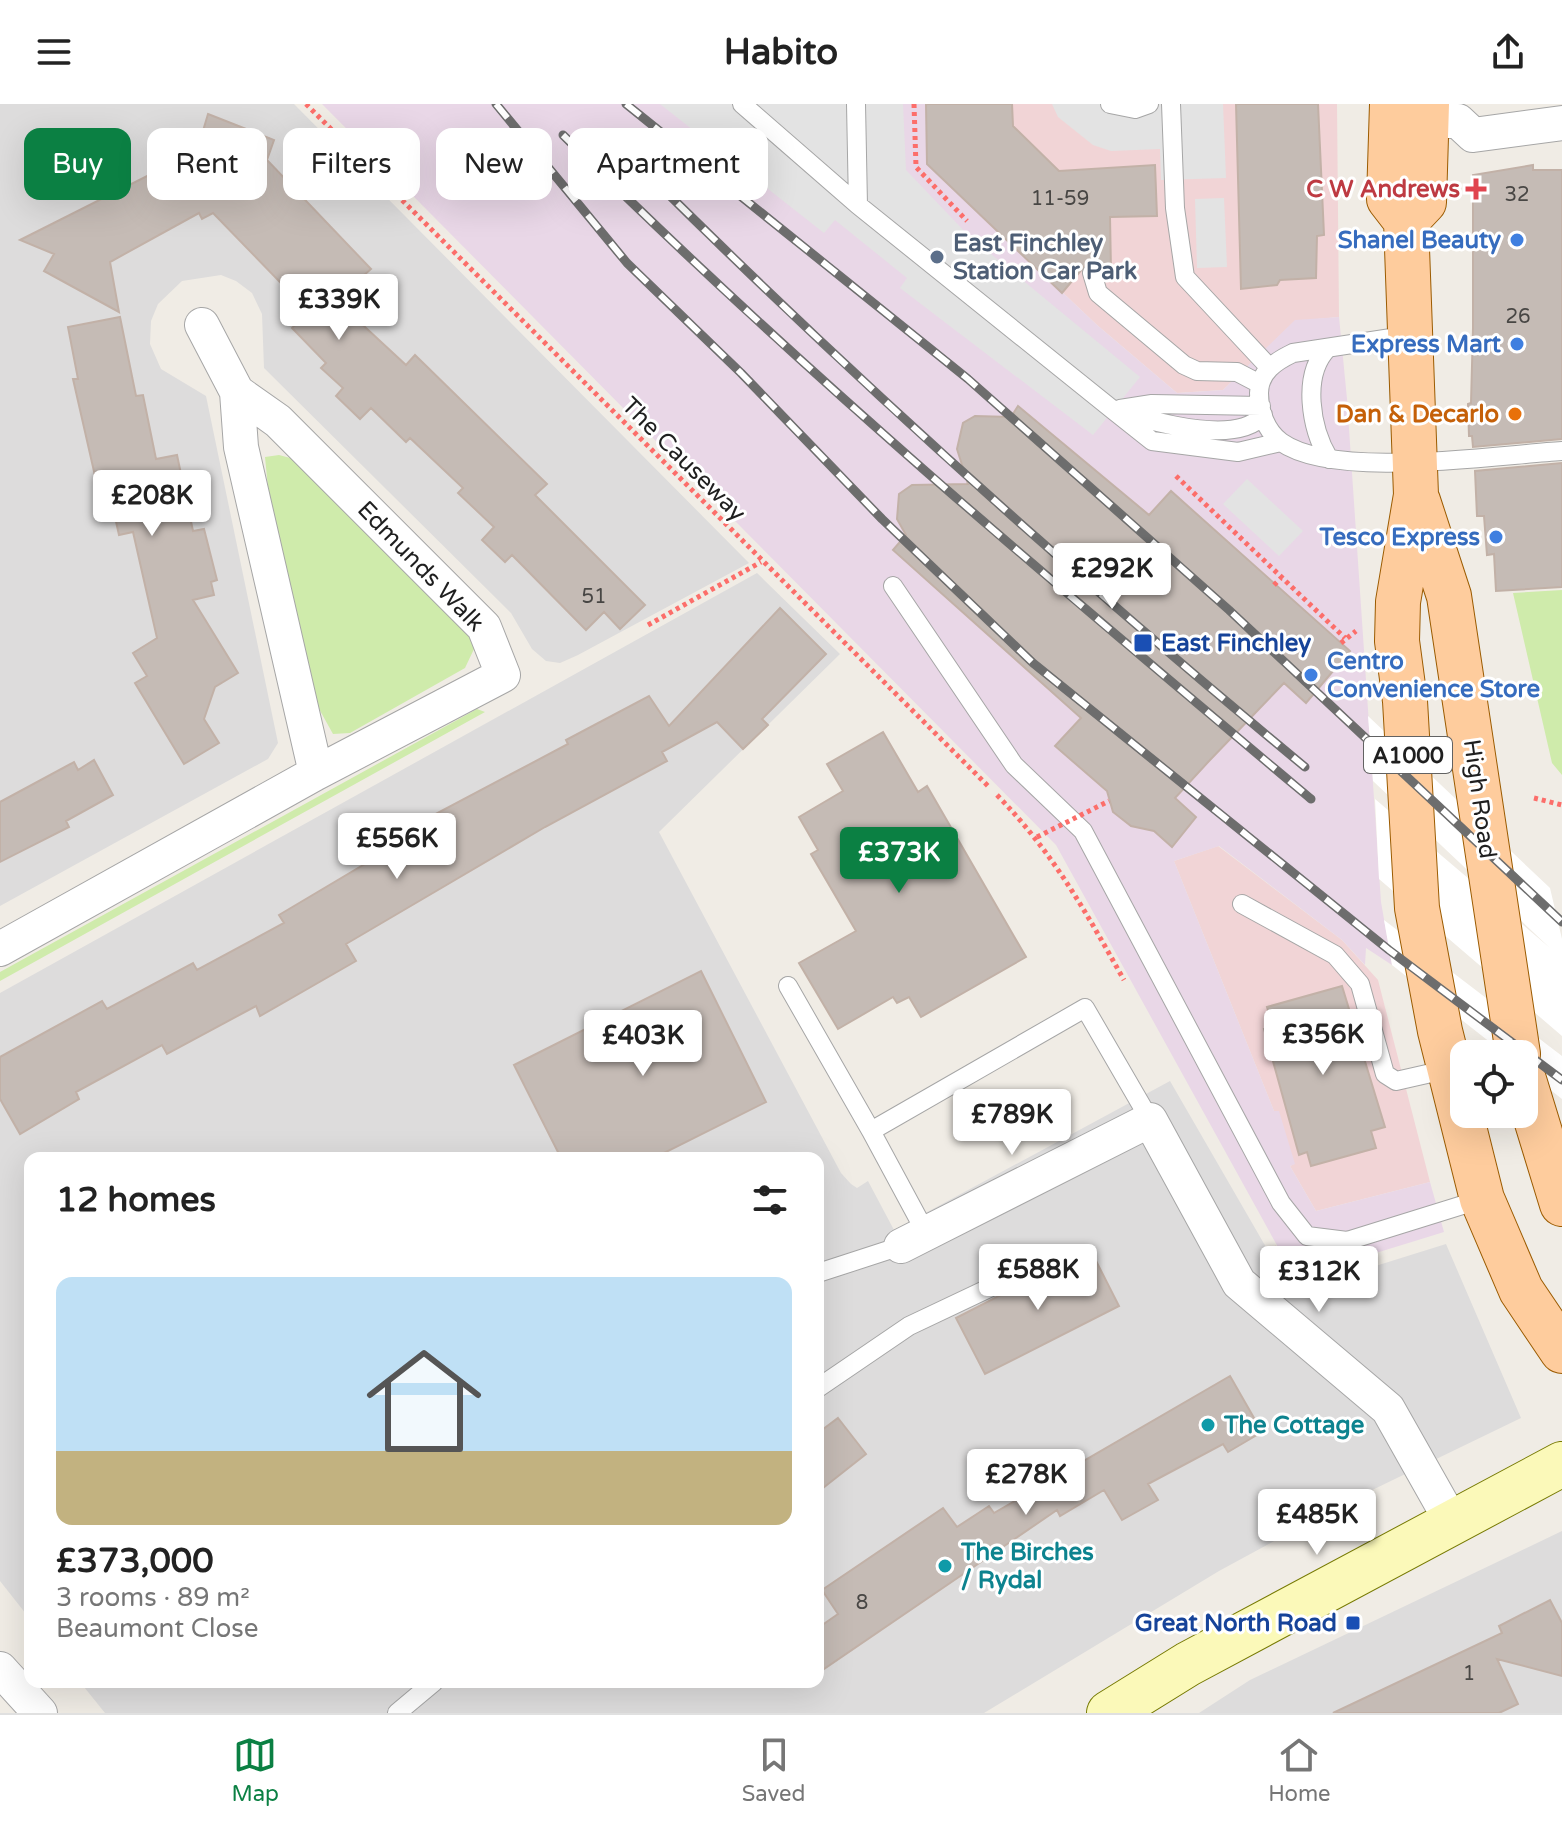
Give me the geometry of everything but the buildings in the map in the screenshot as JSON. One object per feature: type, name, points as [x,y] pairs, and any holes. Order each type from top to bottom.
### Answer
[{"type":"main road","name":"High Road","points":[[1416,108],[1389,199],[1406,221],[1415,478],[1398,602],[1397,641],[1405,701],[1417,908],[1449,1069]]},
{"type":"main road","name":"High Road","points":[[1415,478],[1449,596],[1514,1033]]},
{"type":"main road","name":"A1000","points":[[1449,1069],[1482,1199],[1521,1290],[1562,1351]]},
{"type":"main road","points":[[1538,1126],[1562,1204]]},
{"type":"street","points":[[1416,108],[1441,121],[1458,121],[1473,135],[1562,123]]},
{"type":"street","name":"Edmunds Walk","points":[[202,325],[237,392],[241,447],[316,773]]},
{"type":"street","name":"Edmunds Walk","points":[[0,949],[316,773],[503,675],[484,627],[278,421],[237,392]]},
{"type":"street","points":[[913,1240],[1150,1120],[1239,1283],[1388,1409],[1453,1524]]},
{"type":"street","points":[[1109,1713],[1188,1664],[1562,1464]]},
{"type":"street","points":[[0,1669],[40,1713]]},
{"type":"lane","points":[[742,104],[858,205],[1152,441],[1238,452],[1281,442]]},
{"type":"lane","points":[[856,104],[858,205]]},
{"type":"lane","points":[[1110,104],[1135,109],[1149,104]]},
{"type":"lane","points":[[1171,104],[1175,208],[1185,277],[1265,376],[1262,411],[1269,430],[1281,442],[1329,459],[1415,478],[1562,451]]},
{"type":"lane","points":[[1092,273],[1098,293],[1184,365],[1197,371],[1265,376],[1293,353],[1411,335]]},
{"type":"lane","points":[[1328,348],[1313,368],[1315,430],[1329,459]]},
{"type":"lane","points":[[1113,410],[1156,422],[1237,430],[1251,426],[1262,411]]},
{"type":"lane","points":[[893,586],[1014,765],[1083,831],[1281,1203],[1307,1236],[1347,1241],[1482,1199]]},
{"type":"lane","points":[[1242,904],[1335,955],[1360,984],[1385,1074],[1396,1081],[1449,1069]]},
{"type":"lane","points":[[788,986],[871,1131],[913,1240],[824,1271]]},
{"type":"lane","points":[[871,1131],[1085,1008],[1150,1120]]},
{"type":"lane","points":[[824,1384],[909,1326],[1025,1271]]},
{"type":"lane","points":[[397,1713],[427,1688]]},
{"type":"path","name":"The Causeway","points":[[306,104],[761,562],[835,629],[1037,837],[1109,801]]},
{"type":"path","points":[[914,104],[916,167],[967,221]]},
{"type":"path","points":[[648,625],[761,562]]},
{"type":"path","points":[[1274,585],[1281,578]]},
{"type":"path","points":[[1534,798],[1562,805]]},
{"type":"shaded area","points":[[0,104],[294,104],[318,128],[283,128],[283,200],[389,200],[749,563],[578,655],[560,663],[546,661],[532,649],[511,613],[264,368],[262,314],[252,293],[221,275],[182,281],[158,304],[151,321],[150,344],[161,369],[206,396],[278,743],[268,759],[0,906]]},
{"type":"shaded area","points":[[322,104],[926,104],[927,164],[1097,325],[1177,393],[1223,390],[1295,320],[1339,317],[1381,902],[1392,965],[1366,948],[1365,965],[1342,940],[1219,846],[1174,861],[1274,1111],[1279,1111],[1295,1164],[1290,1166],[1316,1211],[1430,1182],[1444,1232],[1295,1278],[1056,845],[417,200],[420,200],[420,128],[346,128]]},
{"type":"shaded area","name":"East Finchley Station Car Park","points":[[660,104],[903,104],[906,170],[968,235],[1140,377],[1093,435],[900,288],[907,278],[835,220],[824,233],[768,189],[768,128],[691,128]]},
{"type":"shaded area","points":[[926,104],[1337,104],[1339,317],[1295,321],[1223,390],[1177,393],[1097,325],[927,164]]},
{"type":"shaded area","points":[[1052,104],[1223,104],[1226,178],[1161,180],[1160,149],[1111,151],[1093,145],[1058,117]]},
{"type":"shaded area","points":[[1224,198],[1227,267],[1197,268],[1195,199]]},
{"type":"shaded area","points":[[1247,479],[1303,531],[1279,556],[1223,504]]},
{"type":"shaded area","points":[[757,573],[840,654],[659,832],[841,1173],[857,1188],[868,1181],[894,1230],[1170,1081],[1292,1292],[1446,1244],[1521,1418],[1335,1508],[1219,1571],[984,1713],[105,1713],[85,1688],[824,1688],[824,1152],[24,1152],[24,1611],[0,1581],[0,993]]},
{"type":"shaded area","points":[[1218,846],[1342,940],[1378,980],[1430,1182],[1316,1211],[1290,1166],[1294,1164],[1278,1111],[1274,1111],[1174,861]]},
{"type":"shaded area","points":[[1562,1531],[1562,1713],[1199,1713],[1250,1680]]},
{"type":"green space","points":[[279,455],[294,459],[470,632],[474,649],[465,668],[350,733],[333,734],[318,707],[268,488],[265,457]]},
{"type":"green space","points":[[1562,590],[1562,775],[1552,763],[1513,593]]},
{"type":"green space","points":[[477,709],[485,712],[0,981],[0,972]]},
{"type":"pier","points":[[1368,716],[1550,888],[1562,939],[1562,1036],[1379,879],[1375,799],[1550,948],[1373,781]]},
{"type":"pier","points":[[1384,920],[1562,1056],[1562,1099],[1538,1080],[1538,1040],[1487,1040],[1392,965]]},
{"type":"railway","points":[[496,104],[627,263],[741,373],[882,519],[1033,663],[1389,950],[1562,1080]]},
{"type":"railway","points":[[626,104],[968,379],[1229,610],[1562,922]]},
{"type":"railway","points":[[563,135],[836,392],[1024,557],[1311,799]]},
{"type":"railway","points":[[675,200],[810,331],[972,480],[1305,767]]},
{"type":"place","name":"C W Andrews","points":[[1476,189]]},
{"type":"place","name":"Shanel Beauty","points":[[1517,240]]},
{"type":"place","name":"East Finchley Station Car Park","points":[[937,257]]},
{"type":"place","name":"Express Mart","points":[[1517,344]]},
{"type":"place","name":"Dan & Decarlo","points":[[1515,414]]},
{"type":"place","name":"Tesco Express","points":[[1496,537]]},
{"type":"place","name":"East Finchley","points":[[1143,643]]},
{"type":"place","name":"Centro Convenience Store","points":[[1311,675]]},
{"type":"place","name":"The Cottage","points":[[1208,1425]]},
{"type":"place","name":"The Birches / Rydal","points":[[945,1566]]},
{"type":"place","name":"Great North Road","points":[[1353,1623]]}]
